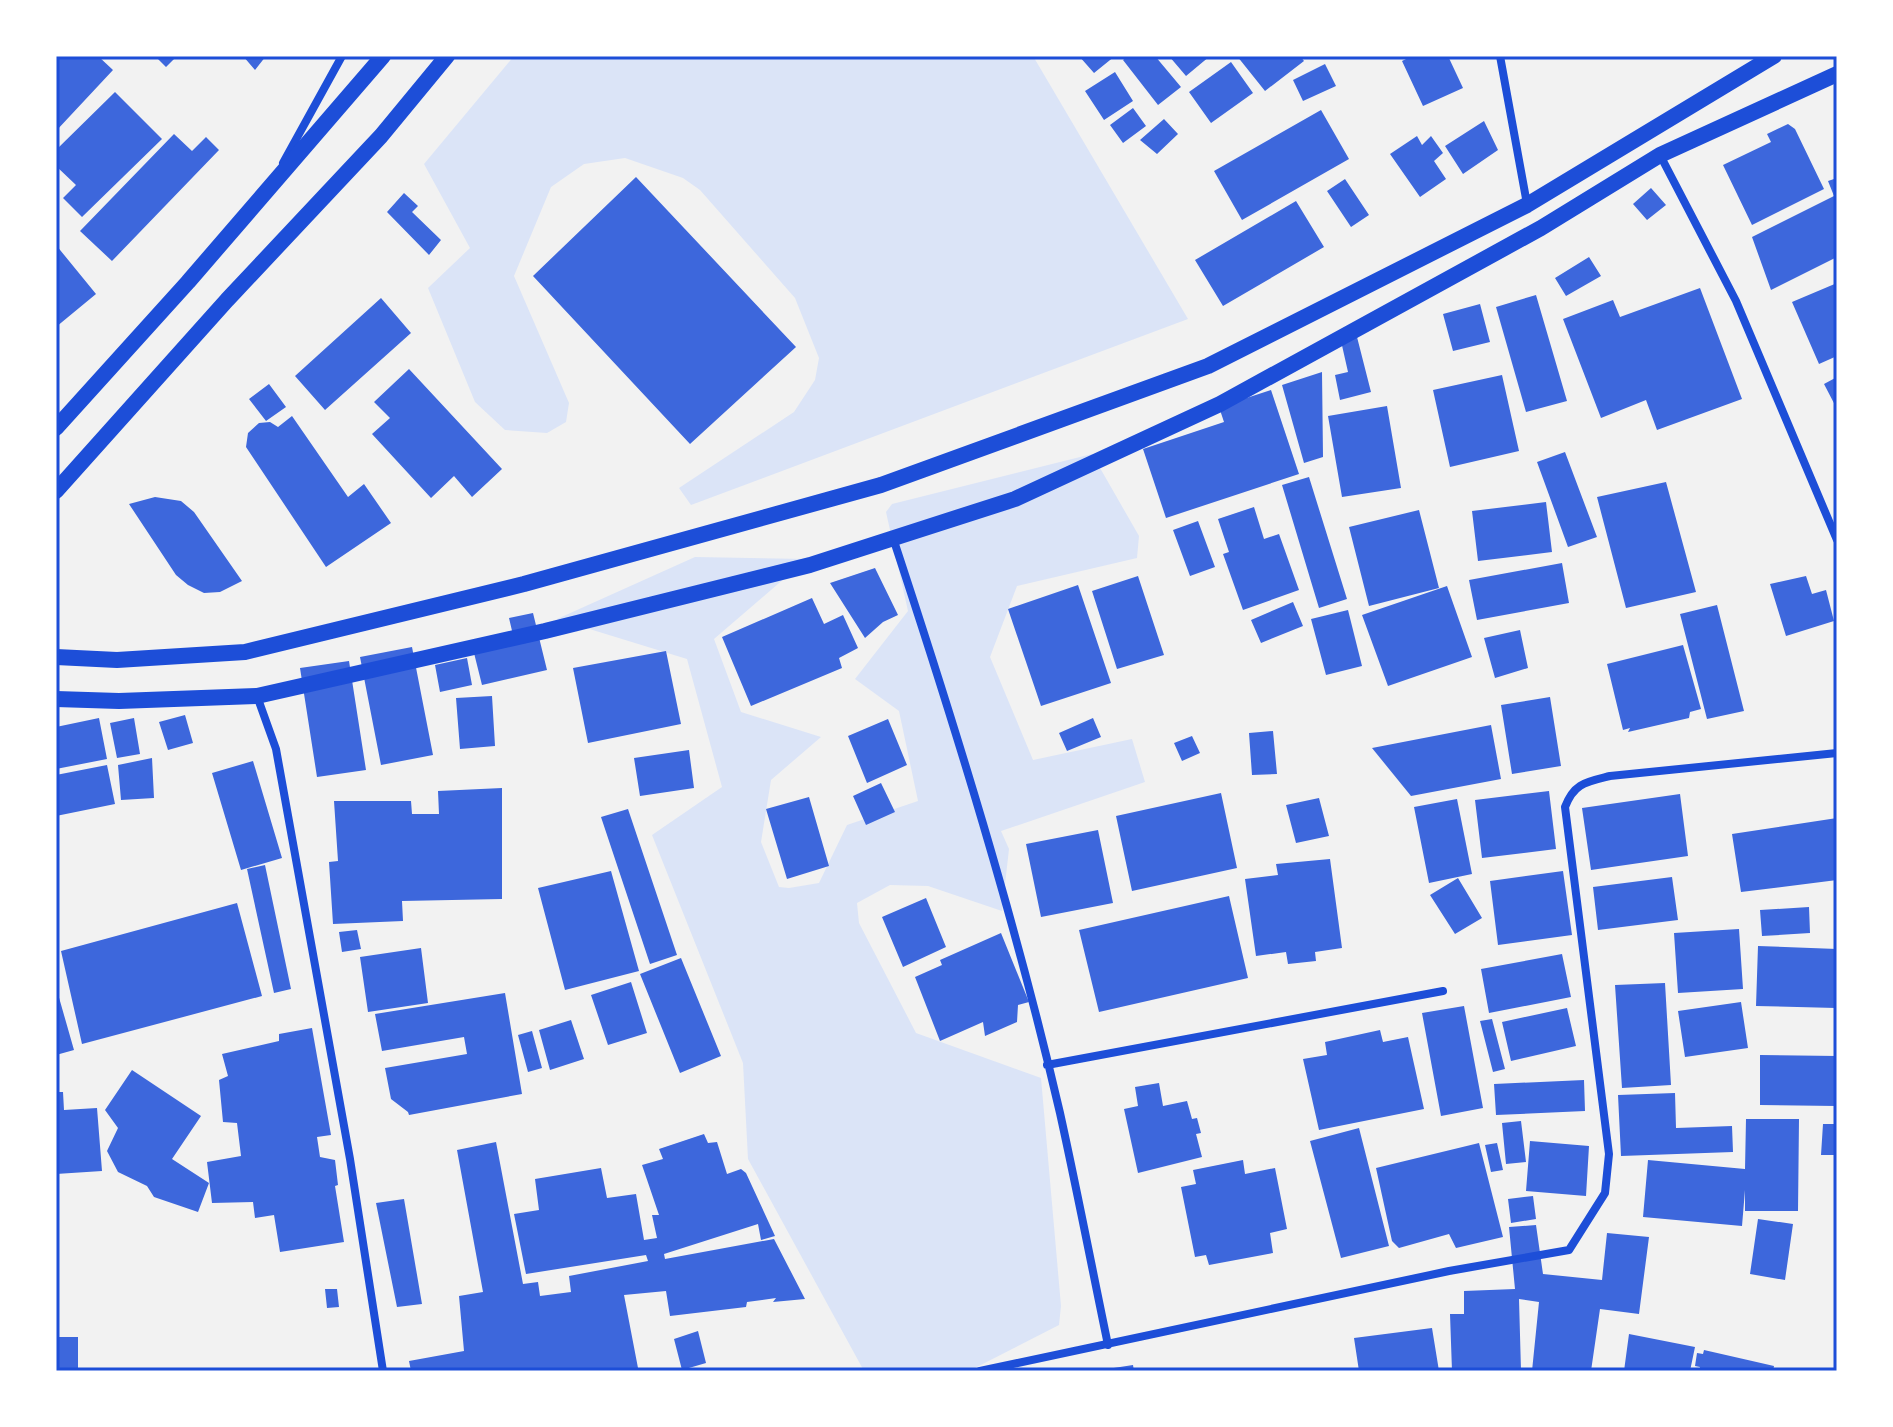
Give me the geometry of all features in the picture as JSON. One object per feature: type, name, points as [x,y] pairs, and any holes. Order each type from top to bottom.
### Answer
[{"type":"main road","points":[[56,428],[267,192],[383,56]]},
{"type":"main road","points":[[56,491],[227,300],[381,136],[447,56]]},
{"type":"main road","points":[[56,657],[117,660],[245,652],[524,584],[881,485],[1208,366],[1527,205],[1774,56]]},
{"type":"main road","points":[[56,699],[119,701],[257,696],[545,631],[795,569],[1015,499],[1220,404],[1541,228],[1660,155],[1837,74]]},
{"type":"street","points":[[267,192],[342,56]]},
{"type":"street","points":[[1500,56],[1527,205]]},
{"type":"street","points":[[1660,155],[1736,301],[1837,540]]},
{"type":"street","points":[[892,537],[971,785],[1047,1065],[1108,1345]]},
{"type":"street","points":[[257,696],[276,749],[348,1144],[383,1371]]},
{"type":"street","points":[[980,1371],[1449,1271],[1569,1250],[1605,1193],[1609,1154],[1565,807],[1571,791],[1585,783],[1610,776],[1837,753]]},
{"type":"street","points":[[1047,1065],[1443,991]]},
{"type":"shaded area","points":[[514,56],[1033,56],[1188,319],[691,505],[679,488],[794,412],[815,380],[819,358],[795,298],[700,190],[683,178],[625,158],[584,164],[551,187],[514,276],[569,403],[566,422],[547,433],[505,430],[475,402],[428,288],[470,248],[424,164]]},
{"type":"shaded area","points":[[1092,454],[1139,536],[1137,558],[1017,586],[990,657],[1033,760],[1132,739],[1145,782],[1001,831],[1009,849],[1002,911],[928,886],[890,885],[857,903],[859,923],[916,1033],[1041,1078],[1061,1306],[1059,1325],[971,1370],[864,1371],[748,1159],[743,1063],[652,835],[722,787],[687,659],[557,619],[695,557],[807,559],[714,639],[741,712],[821,737],[771,780],[761,842],[779,887],[819,883],[847,825],[918,801],[899,711],[855,679],[908,611],[886,512],[892,504]]},
{"type":"building","points":[[56,56],[98,56],[113,70],[56,131]]},
{"type":"building","points":[[155,56],[177,56],[166,67]]},
{"type":"building","points":[[243,56],[266,56],[255,70]]},
{"type":"building","points":[[1079,56],[1115,56],[1094,73]]},
{"type":"building","points":[[1128,56],[1155,56],[1181,87],[1158,105],[1123,60]]},
{"type":"building","points":[[1169,56],[1210,56],[1186,76]]},
{"type":"building","points":[[1237,56],[1300,56],[1304,61],[1265,91]]},
{"type":"building","points":[[1412,56],[1448,56],[1463,88],[1423,106],[1402,61]]},
{"type":"building","points":[[1231,62],[1253,93],[1211,123],[1189,92]]},
{"type":"building","points":[[1325,64],[1336,86],[1303,101],[1293,80]]},
{"type":"building","points":[[1115,72],[1133,101],[1104,120],[1085,91]]},
{"type":"building","points":[[115,92],[162,139],[82,217],[63,198],[76,185],[56,166],[56,150]]},
{"type":"building","points":[[1133,108],[1146,126],[1123,143],[1110,125]]},
{"type":"building","points":[[1321,110],[1349,159],[1242,220],[1214,171]]},
{"type":"building","points":[[1164,119],[1178,134],[1157,154],[1140,140]]},
{"type":"building","points":[[1484,121],[1498,150],[1463,174],[1445,146]]},
{"type":"building","points":[[1788,124],[1795,129],[1824,189],[1752,225],[1723,165],[1771,142],[1767,134]]},
{"type":"building","points":[[174,134],[192,151],[206,137],[219,150],[112,261],[80,231]]},
{"type":"building","points":[[1417,136],[1422,145],[1431,136],[1443,153],[1434,161],[1446,179],[1420,197],[1390,154]]},
{"type":"building","points":[[636,177],[796,347],[690,444],[533,276]]},
{"type":"building","points":[[1837,178],[1837,257],[1771,290],[1752,237],[1834,196],[1828,181]]},
{"type":"building","points":[[1345,179],[1369,215],[1351,227],[1327,191]]},
{"type":"building","points":[[1651,188],[1666,205],[1647,220],[1633,204]]},
{"type":"building","points":[[404,193],[418,206],[412,212],[441,240],[429,255],[387,212]]},
{"type":"building","points":[[1296,201],[1324,247],[1223,306],[1195,260]]},
{"type":"building","points":[[56,245],[96,294],[56,327]]},
{"type":"building","points":[[1589,257],[1601,276],[1566,296],[1555,278]]},
{"type":"building","points":[[1837,283],[1837,356],[1819,364],[1792,302]]},
{"type":"building","points":[[1700,288],[1742,399],[1657,430],[1646,400],[1601,418],[1563,319],[1613,300],[1620,317]]},
{"type":"building","points":[[1536,295],[1567,401],[1526,412],[1496,307]]},
{"type":"building","points":[[381,298],[411,333],[325,410],[295,376]]},
{"type":"building","points":[[1480,304],[1490,342],[1453,351],[1443,314]]},
{"type":"building","points":[[1357,337],[1371,392],[1340,400],[1335,375],[1348,372],[1341,341]]},
{"type":"building","points":[[409,369],[502,469],[472,497],[454,476],[431,498],[372,434],[390,418],[374,402]]},
{"type":"building","points":[[1322,372],[1323,457],[1304,463],[1282,385]]},
{"type":"building","points":[[1502,375],[1519,451],[1450,467],[1433,390]]},
{"type":"building","points":[[1837,377],[1837,409],[1824,384]]},
{"type":"building","points":[[269,384],[286,407],[266,421],[249,399]]},
{"type":"building","points":[[1271,390],[1299,474],[1166,518],[1143,449],[1224,422],[1219,407]]},
{"type":"building","points":[[1387,406],[1401,488],[1342,497],[1328,416]]},
{"type":"building","points":[[292,416],[348,497],[364,484],[391,523],[326,567],[246,447],[248,433],[259,423],[270,422],[278,427]]},
{"type":"building","points":[[1565,452],[1597,537],[1568,547],[1537,462]]},
{"type":"building","points":[[1309,477],[1347,599],[1319,608],[1282,485]]},
{"type":"building","points":[[1666,482],[1696,592],[1626,608],[1597,497]]},
{"type":"building","points":[[155,497],[181,501],[194,512],[242,581],[220,592],[204,593],[176,575],[129,504]]},
{"type":"building","points":[[1546,502],[1552,552],[1478,561],[1472,511]]},
{"type":"building","points":[[1254,507],[1264,539],[1279,534],[1299,590],[1243,610],[1223,554],[1229,552],[1218,519]]},
{"type":"building","points":[[1419,510],[1439,588],[1369,606],[1349,527]]},
{"type":"building","points":[[1198,521],[1215,567],[1190,576],[1173,530]]},
{"type":"building","points":[[1562,563],[1569,603],[1477,620],[1469,580]]},
{"type":"building","points":[[875,568],[898,615],[883,622],[865,638],[830,583]]},
{"type":"building","points":[[1138,576],[1164,655],[1117,669],[1092,591]]},
{"type":"building","points":[[1806,576],[1812,594],[1826,590],[1834,621],[1786,636],[1770,584]]},
{"type":"building","points":[[1078,585],[1111,683],[1041,706],[1008,609]]},
{"type":"building","points":[[1447,586],[1472,657],[1388,686],[1362,615]]},
{"type":"building","points":[[812,598],[824,624],[843,615],[858,648],[839,658],[842,668],[751,706],[722,637]]},
{"type":"building","points":[[1293,602],[1303,626],[1261,643],[1251,620]]},
{"type":"building","points":[[1717,605],[1744,711],[1707,719],[1680,614]]},
{"type":"building","points":[[1348,610],[1362,666],[1326,675],[1311,619]]},
{"type":"building","points":[[533,613],[547,670],[482,685],[474,653],[513,635],[509,618]]},
{"type":"building","points":[[1520,630],[1528,668],[1495,678],[1484,638]]},
{"type":"building","points":[[1683,645],[1701,709],[1690,712],[1689,718],[1628,732],[1630,728],[1623,730],[1607,664]]},
{"type":"building","points":[[412,647],[433,755],[381,765],[360,657]]},
{"type":"building","points":[[666,651],[681,724],[588,743],[573,668]]},
{"type":"building","points":[[467,658],[472,685],[440,692],[435,665]]},
{"type":"building","points":[[349,661],[366,770],[317,777],[300,668]]},
{"type":"building","points":[[492,696],[495,746],[460,749],[456,698]]},
{"type":"building","points":[[1550,697],[1561,766],[1512,774],[1501,705]]},
{"type":"building","points":[[185,715],[193,743],[168,750],[159,722]]},
{"type":"building","points":[[99,718],[107,759],[56,769],[56,727]]},
{"type":"building","points":[[134,718],[140,754],[117,758],[110,723]]},
{"type":"building","points":[[1093,718],[1101,737],[1067,751],[1059,733]]},
{"type":"building","points":[[888,719],[907,765],[867,783],[848,736]]},
{"type":"building","points":[[1491,725],[1501,779],[1411,796],[1372,748]]},
{"type":"building","points":[[1273,731],[1277,774],[1252,775],[1249,733]]},
{"type":"building","points":[[1192,736],[1200,753],[1182,761],[1174,743]]},
{"type":"building","points":[[689,750],[694,788],[640,796],[634,758]]},
{"type":"building","points":[[152,758],[154,798],[121,800],[118,765]]},
{"type":"building","points":[[253,761],[282,858],[241,870],[212,773]]},
{"type":"building","points":[[107,765],[115,804],[56,816],[56,775]]},
{"type":"building","points":[[881,783],[895,812],[866,825],[853,796]]},
{"type":"building","points":[[502,788],[502,899],[402,901],[403,921],[333,924],[329,862],[338,861],[334,801],[411,801],[412,814],[439,814],[438,791]]},
{"type":"building","points":[[1549,791],[1556,849],[1482,858],[1475,800]]},
{"type":"building","points":[[1221,793],[1237,868],[1132,891],[1116,816]]},
{"type":"building","points":[[1680,794],[1688,856],[1591,870],[1582,808]]},
{"type":"building","points":[[809,797],[829,866],[787,879],[766,809]]},
{"type":"building","points":[[1319,798],[1329,836],[1296,843],[1286,805]]},
{"type":"building","points":[[1457,799],[1472,874],[1429,883],[1414,807]]},
{"type":"building","points":[[628,809],[677,955],[650,964],[601,817]]},
{"type":"building","points":[[1837,818],[1837,880],[1741,892],[1732,834]]},
{"type":"building","points":[[1098,830],[1113,903],[1041,917],[1026,844]]},
{"type":"building","points":[[1330,859],[1342,948],[1315,952],[1316,961],[1288,964],[1286,952],[1256,956],[1245,879],[1278,875],[1276,864]]},
{"type":"building","points":[[265,865],[291,989],[274,993],[247,869]]},
{"type":"building","points":[[611,871],[639,971],[565,990],[538,888]]},
{"type":"building","points":[[1563,871],[1572,935],[1498,945],[1490,881]]},
{"type":"building","points":[[1672,877],[1678,920],[1598,930],[1593,887]]},
{"type":"building","points":[[1458,878],[1482,918],[1455,934],[1430,895]]},
{"type":"building","points":[[1229,896],[1248,978],[1099,1012],[1079,930]]},
{"type":"building","points":[[926,898],[946,947],[903,967],[882,917]]},
{"type":"building","points":[[237,903],[262,996],[82,1044],[61,951]]},
{"type":"building","points":[[1809,907],[1810,933],[1762,936],[1760,910]]},
{"type":"building","points":[[1739,929],[1743,989],[1678,993],[1674,933]]},
{"type":"building","points":[[357,930],[361,949],[342,952],[339,932]]},
{"type":"building","points":[[1001,933],[1029,1002],[1018,1005],[1017,1022],[985,1036],[983,1022],[940,1041],[915,977],[942,965],[940,960]]},
{"type":"building","points":[[1758,946],[1837,949],[1836,1008],[1756,1006]]},
{"type":"building","points":[[421,948],[428,1003],[368,1012],[360,957]]},
{"type":"building","points":[[1562,954],[1571,997],[1489,1013],[1481,969]]},
{"type":"building","points":[[681,958],[721,1056],[680,1073],[640,974]]},
{"type":"building","points":[[631,982],[647,1033],[608,1045],[591,995]]},
{"type":"building","points":[[1665,983],[1671,1085],[1622,1088],[1615,985]]},
{"type":"building","points":[[56,987],[74,1050],[56,1055]]},
{"type":"building","points":[[505,993],[522,1094],[409,1115],[391,1099],[385,1068],[467,1054],[464,1037],[382,1051],[375,1014]]},
{"type":"building","points":[[1741,1002],[1748,1048],[1685,1057],[1678,1011]]},
{"type":"building","points":[[1464,1006],[1483,1108],[1441,1116],[1422,1013]]},
{"type":"building","points":[[1567,1008],[1576,1046],[1511,1061],[1502,1022]]},
{"type":"building","points":[[1492,1019],[1505,1069],[1493,1072],[1480,1021]]},
{"type":"building","points":[[571,1020],[584,1059],[550,1070],[539,1030]]},
{"type":"building","points":[[312,1028],[331,1135],[317,1137],[320,1157],[335,1160],[338,1185],[335,1186],[344,1242],[280,1252],[274,1215],[255,1218],[253,1202],[212,1203],[207,1162],[241,1156],[237,1123],[223,1122],[219,1080],[228,1076],[222,1054],[279,1041],[279,1034]]},
{"type":"building","points":[[1380,1030],[1383,1042],[1408,1037],[1424,1109],[1319,1130],[1303,1059],[1327,1055],[1325,1042]]},
{"type":"building","points":[[532,1031],[542,1068],[528,1072],[518,1035]]},
{"type":"building","points":[[1760,1055],[1837,1056],[1837,1106],[1760,1105]]},
{"type":"building","points":[[132,1070],[201,1116],[172,1159],[209,1183],[198,1212],[154,1197],[147,1186],[118,1172],[107,1151],[118,1128],[105,1110]]},
{"type":"building","points":[[1584,1080],[1585,1111],[1496,1115],[1494,1084]]},
{"type":"building","points":[[1159,1083],[1163,1106],[1187,1101],[1192,1119],[1197,1118],[1201,1133],[1196,1134],[1202,1157],[1138,1173],[1124,1109],[1138,1106],[1135,1087]]},
{"type":"building","points":[[56,1092],[63,1092],[64,1110],[97,1108],[102,1171],[56,1174]]},
{"type":"building","points":[[1675,1093],[1676,1128],[1732,1126],[1733,1152],[1621,1156],[1618,1095]]},
{"type":"building","points":[[1746,1119],[1799,1119],[1798,1211],[1745,1211],[1745,1190],[1742,1226],[1643,1217],[1648,1160],[1745,1169]]},
{"type":"building","points":[[1521,1121],[1526,1162],[1506,1164],[1502,1123]]},
{"type":"building","points":[[1823,1124],[1837,1124],[1837,1155],[1821,1155]]},
{"type":"building","points":[[1359,1128],[1389,1246],[1341,1258],[1310,1141]]},
{"type":"building","points":[[704,1134],[708,1143],[717,1142],[727,1174],[741,1169],[746,1173],[775,1236],[761,1240],[758,1224],[664,1254],[665,1259],[774,1239],[805,1299],[773,1302],[776,1298],[747,1302],[746,1307],[670,1316],[666,1291],[624,1295],[638,1368],[634,1371],[411,1371],[409,1361],[464,1351],[459,1296],[483,1292],[457,1150],[496,1142],[523,1284],[538,1282],[540,1296],[571,1292],[569,1276],[648,1261],[646,1255],[526,1274],[514,1214],[539,1210],[535,1179],[601,1168],[607,1198],[636,1194],[644,1240],[657,1238],[652,1215],[659,1215],[642,1165],[663,1159],[659,1149]]},
{"type":"building","points":[[1530,1141],[1589,1146],[1586,1196],[1526,1191]]},
{"type":"building","points":[[1479,1143],[1503,1237],[1456,1248],[1449,1234],[1399,1248],[1392,1241],[1376,1168]]},
{"type":"building","points":[[1497,1143],[1503,1170],[1491,1172],[1485,1145]]},
{"type":"building","points":[[1243,1160],[1245,1174],[1275,1168],[1287,1229],[1270,1233],[1273,1253],[1209,1265],[1206,1255],[1195,1257],[1181,1187],[1196,1184],[1193,1170]]},
{"type":"building","points":[[1533,1196],[1536,1219],[1511,1223],[1508,1199]]},
{"type":"building","points":[[404,1199],[422,1304],[397,1307],[376,1203]]},
{"type":"building","points":[[1758,1219],[1793,1224],[1785,1280],[1750,1274]]},
{"type":"building","points":[[1536,1225],[1543,1274],[1602,1280],[1607,1233],[1649,1237],[1639,1314],[1600,1309],[1591,1371],[1532,1371],[1539,1302],[1519,1299],[1521,1371],[1452,1371],[1450,1314],[1464,1314],[1464,1291],[1515,1289],[1509,1227]]},
{"type":"building","points":[[325,1289],[337,1289],[339,1307],[327,1308]]},
{"type":"building","points":[[1432,1328],[1439,1371],[1359,1371],[1354,1338]]},
{"type":"building","points":[[698,1331],[706,1363],[682,1370],[674,1339]]},
{"type":"building","points":[[1629,1334],[1695,1347],[1690,1371],[1624,1371]]},
{"type":"building","points":[[56,1337],[78,1337],[78,1371],[56,1371]]},
{"type":"building","points":[[1704,1350],[1774,1366],[1773,1371],[1699,1371],[1700,1367],[1695,1366],[1697,1353],[1703,1354]]},
{"type":"building","points":[[1133,1365],[1134,1371],[1107,1371],[1107,1369]]}]
